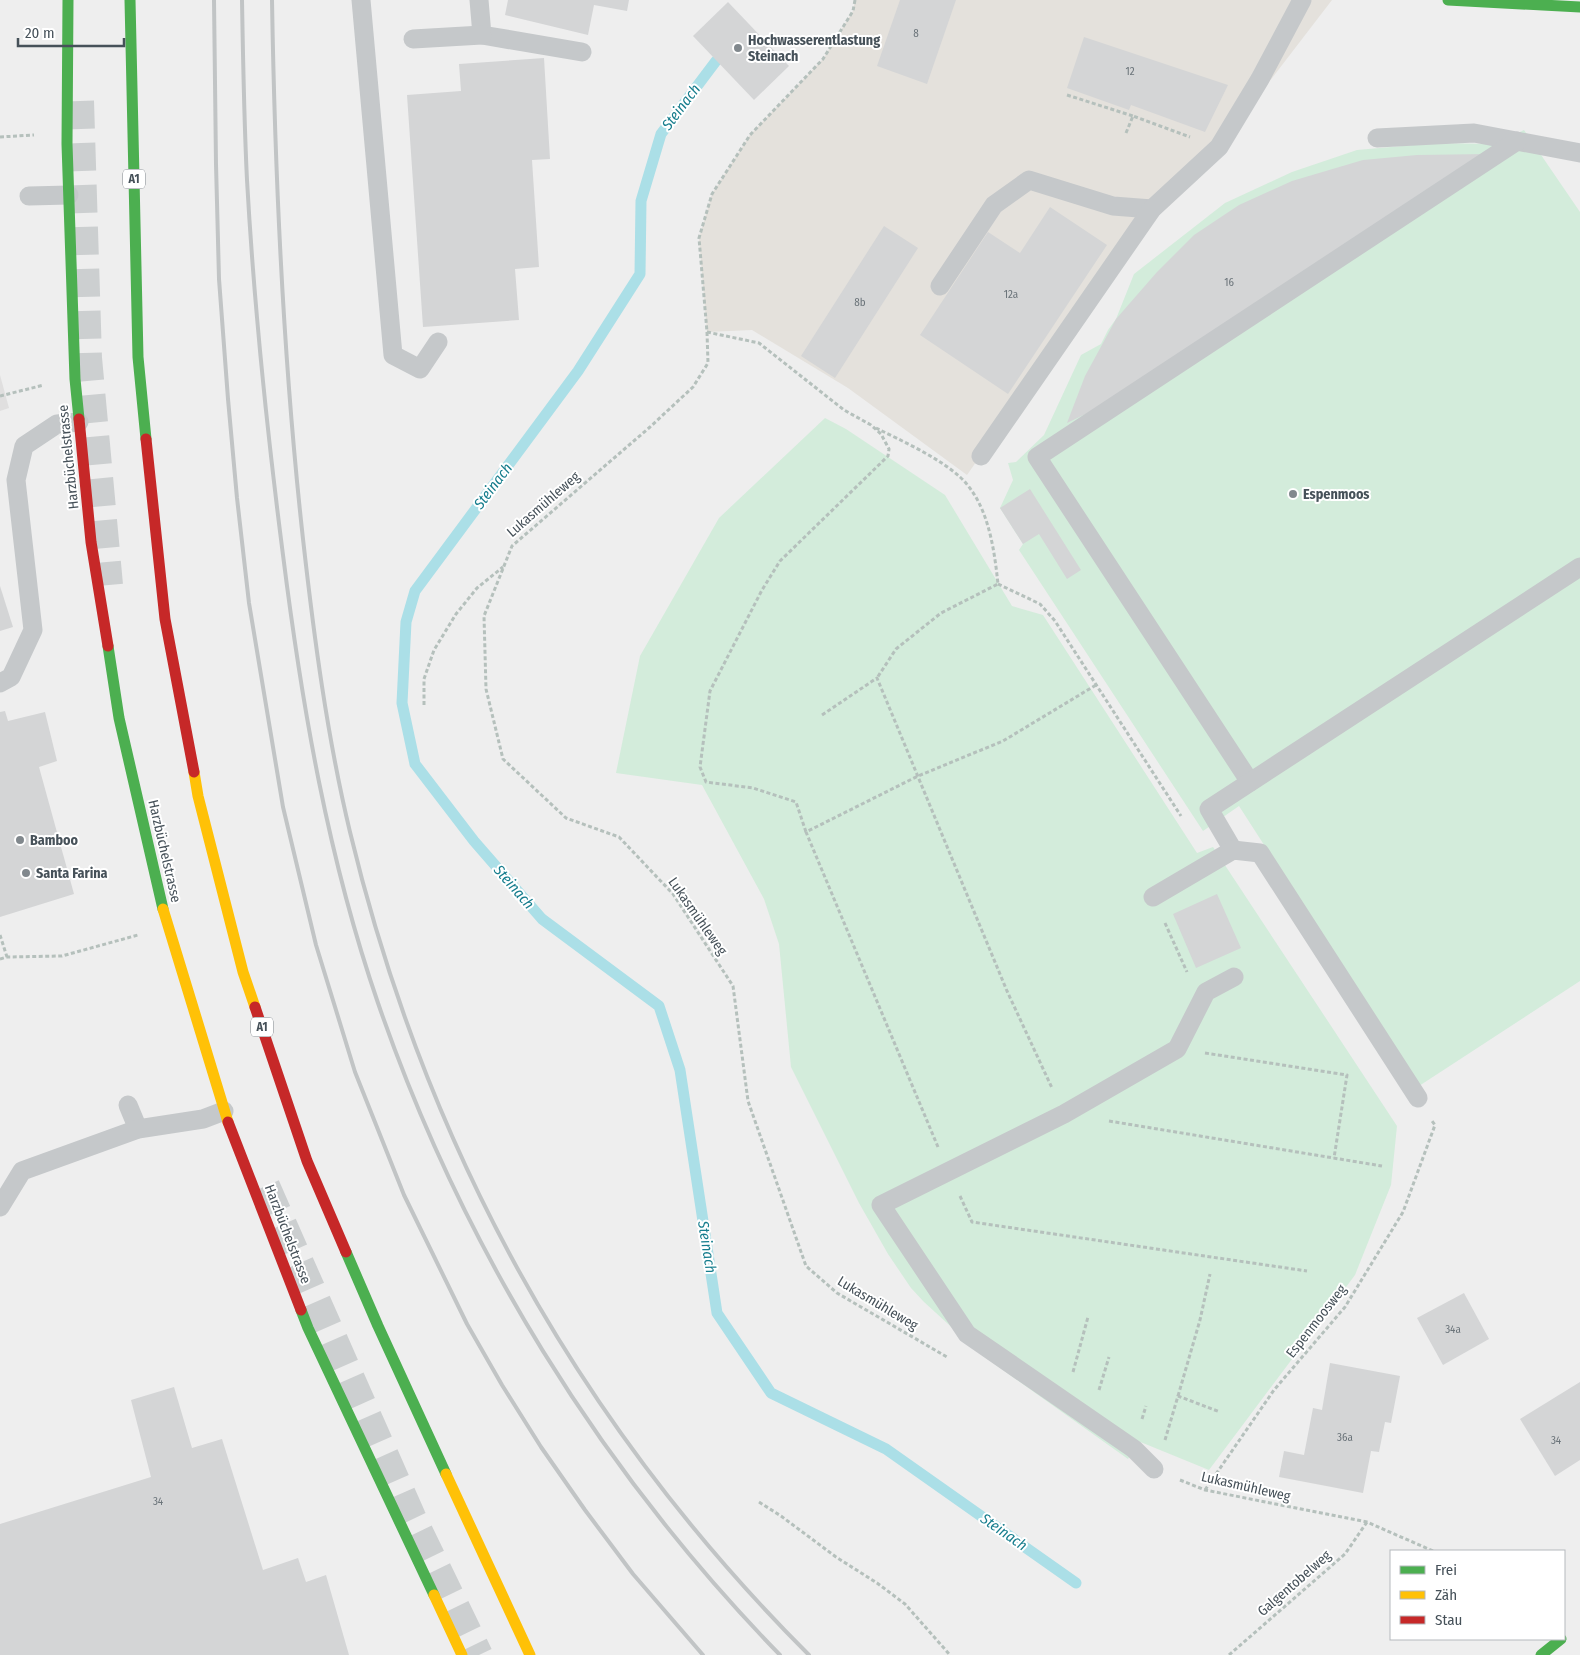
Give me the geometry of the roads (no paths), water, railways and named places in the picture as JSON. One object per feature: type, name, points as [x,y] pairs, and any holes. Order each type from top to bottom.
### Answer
[{"type":"main road","name":"Harzbüchelstrasse","points":[[68,0],[67,144],[75,378],[91,542],[119,718],[166,921],[224,1111],[308,1328],[462,1655]]},
{"type":"main road","name":"A1","points":[[130,0],[138,357],[165,619],[198,796],[243,972],[307,1161],[378,1326],[530,1655]]},
{"type":"main road","points":[[1448,0],[1580,7]]},
{"type":"main road","points":[[1541,1655],[1560,1640]]},
{"type":"lane","points":[[361,0],[394,355],[420,369],[438,342]]},
{"type":"lane","points":[[479,0],[482,35]]},
{"type":"lane","points":[[981,456],[1152,209],[1219,147],[1260,79],[1302,0]]},
{"type":"lane","points":[[413,39],[482,35],[582,52]]},
{"type":"lane","points":[[1377,138],[1474,133],[1580,153]]},
{"type":"lane","points":[[1250,782],[1037,457],[1517,141]]},
{"type":"lane","points":[[940,286],[994,205],[1029,180],[1113,206],[1152,209]]},
{"type":"lane","points":[[28,196],[68,195]]},
{"type":"lane","points":[[0,684],[11,677],[33,630],[16,480],[24,446],[58,424],[80,422]]},
{"type":"lane","points":[[1233,850],[1209,809],[1580,566]]},
{"type":"lane","points":[[1153,897],[1233,850],[1260,853],[1418,1098]]},
{"type":"lane","points":[[1154,1469],[1134,1449],[967,1334],[881,1205],[1064,1114],[1177,1049],[1206,992],[1234,977]]},
{"type":"lane","points":[[128,1105],[138,1129]]},
{"type":"lane","points":[[0,1208],[22,1172],[138,1129],[203,1119],[224,1111]]},
{"type":"waterway","name":"Steinach","points":[[716,61],[661,134],[641,201],[640,274],[578,371],[415,591],[406,622],[402,703],[415,764],[474,841],[542,919],[659,1006],[680,1070],[717,1313],[771,1393],[886,1449],[1076,1583]]},
{"type":"tunnel","points":[[80,101],[88,358],[109,585]]},
{"type":"tunnel","points":[[266,1186],[412,1517],[479,1655]]},
{"type":"railway","points":[[214,0],[219,279],[237,498],[249,603],[283,807],[316,945],[355,1072],[404,1195],[467,1324],[541,1447],[585,1510],[633,1574],[703,1655]]},
{"type":"railway","points":[[242,0],[246,158],[253,274],[277,508],[290,612],[308,725],[331,837],[360,948],[378,1003],[412,1093],[451,1182],[495,1268],[543,1351],[596,1432],[653,1509],[714,1584],[780,1655]]},
{"type":"railway","points":[[272,0],[275,135],[285,337],[307,576],[334,759],[350,832],[382,949],[421,1062],[468,1171],[522,1276],[583,1377],[651,1474],[726,1567],[809,1655]]},
{"type":"place","name":"Hochwasserentlastung Steinach","points":[[738,48]]},
{"type":"place","name":"Espenmoos","points":[[1293,494]]},
{"type":"place","name":"Bamboo","points":[[20,840]]},
{"type":"place","name":"Santa Farina","points":[[26,873]]}]
